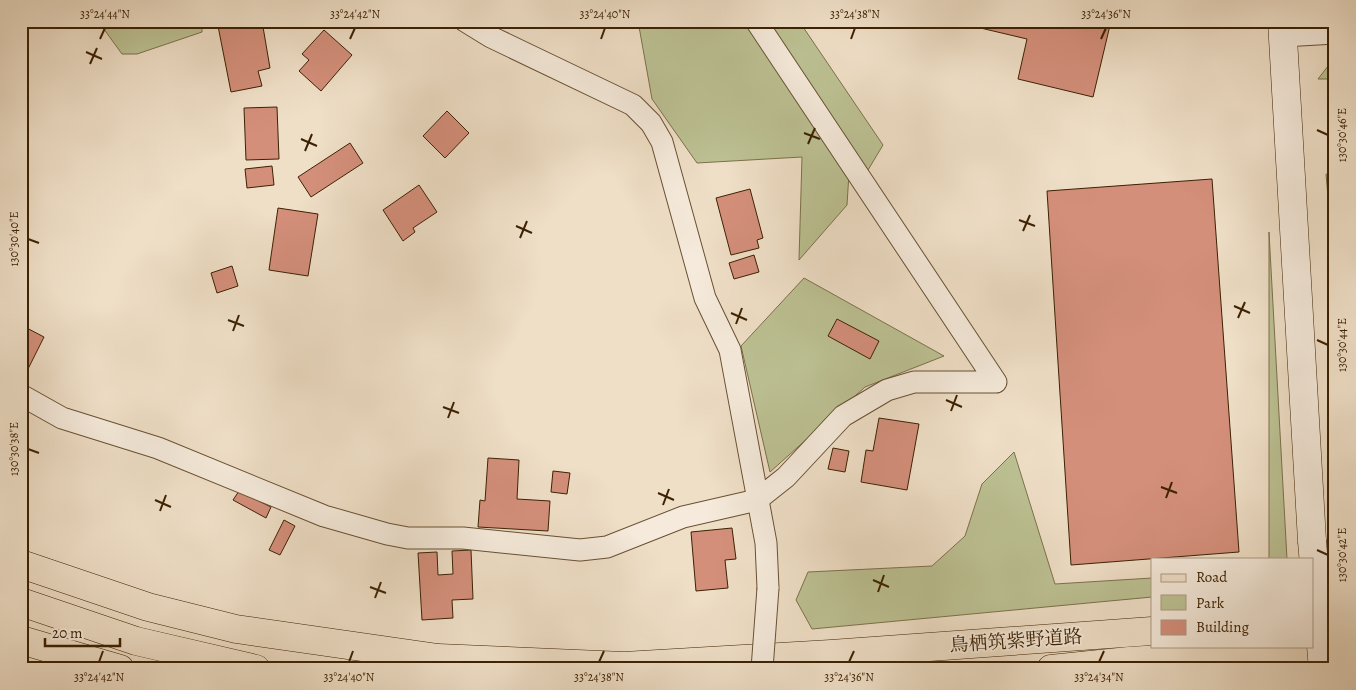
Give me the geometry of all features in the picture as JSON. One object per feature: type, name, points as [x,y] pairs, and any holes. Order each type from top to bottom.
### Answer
[{"type":"main road","name":"鳥栖筑紫野道路","points":[[21,564],[148,607],[236,629],[438,658],[624,666],[831,654],[1151,631]]},
{"type":"main road","points":[[21,602],[136,641],[256,669]]},
{"type":"main road","points":[[1314,619],[1335,617]]},
{"type":"main road","points":[[21,640],[120,669]]},
{"type":"main road","points":[[1051,669],[1139,660],[1335,648]]},
{"type":"street","points":[[465,21],[491,37],[633,105],[651,123],[662,142],[705,298],[730,350],[766,543],[768,588],[762,669]]},
{"type":"street","points":[[21,394],[62,418],[158,448],[324,516],[408,538],[463,538],[580,550],[607,548],[683,517],[757,500],[786,478],[844,416],[887,390],[914,382],[996,382],[756,21]]},
{"type":"street","points":[[1313,558],[1282,29],[1335,33]]},
{"type":"street","points":[[1314,564],[1323,669]]},
{"type":"street","points":[[21,644],[69,669]]},
{"type":"green space","points":[[98,21],[202,21],[202,32],[137,54],[122,54]]},
{"type":"green space","points":[[638,21],[799,21],[883,145],[868,170],[849,173],[847,205],[799,260],[802,157],[697,163],[652,99]]},
{"type":"green space","points":[[1332,61],[1335,61],[1335,79],[1318,79]]},
{"type":"green space","points":[[1326,174],[1331,175],[1335,201],[1335,278]]},
{"type":"green space","points":[[1269,232],[1287,558],[1269,558]]},
{"type":"green space","points":[[804,278],[944,356],[865,387],[770,472],[741,346]]},
{"type":"green space","points":[[1014,452],[1055,584],[1151,578],[1151,597],[812,629],[796,600],[808,572],[932,566],[965,536],[982,484]]},
{"type":"building","points":[[217,21],[262,21],[270,68],[258,71],[262,86],[231,92]]},
{"type":"building","points":[[951,21],[1111,21],[1093,97],[1018,79],[1027,39]]},
{"type":"building","points":[[324,30],[352,55],[321,91],[299,71],[309,60],[302,54]]},
{"type":"building","points":[[277,107],[279,159],[246,160],[244,108]]},
{"type":"building","points":[[447,111],[469,133],[445,158],[423,136]]},
{"type":"building","points":[[350,143],[363,163],[311,197],[298,177]]},
{"type":"building","points":[[272,166],[274,185],[247,188],[245,169]]},
{"type":"building","points":[[1212,179],[1239,552],[1071,565],[1047,191]]},
{"type":"building","points":[[419,185],[437,212],[413,228],[415,232],[403,241],[383,210]]},
{"type":"building","points":[[750,189],[763,238],[757,240],[759,248],[731,255],[716,198]]},
{"type":"building","points":[[278,208],[318,214],[308,276],[269,270]]},
{"type":"building","points":[[754,255],[759,272],[734,279],[729,263]]},
{"type":"building","points":[[232,266],[238,286],[217,293],[211,273]]},
{"type":"building","points":[[837,319],[879,341],[870,359],[828,336]]},
{"type":"building","points":[[21,325],[44,337],[26,373],[21,370]]},
{"type":"building","points":[[879,418],[919,424],[907,490],[861,482],[866,450],[873,451]]},
{"type":"building","points":[[833,448],[849,451],[845,472],[828,469]]},
{"type":"building","points":[[488,458],[519,460],[517,499],[550,501],[548,531],[478,527],[480,500],[485,501]]},
{"type":"building","points":[[553,471],[570,473],[567,494],[551,492]]},
{"type":"building","points":[[239,491],[271,507],[266,518],[233,500]]},
{"type":"building","points":[[284,520],[295,526],[280,555],[269,550]]},
{"type":"building","points":[[732,528],[736,559],[725,560],[728,588],[696,591],[691,532]]},
{"type":"building","points":[[471,550],[473,599],[452,600],[453,618],[422,620],[418,553],[437,552],[438,575],[453,574],[452,551]]}]
